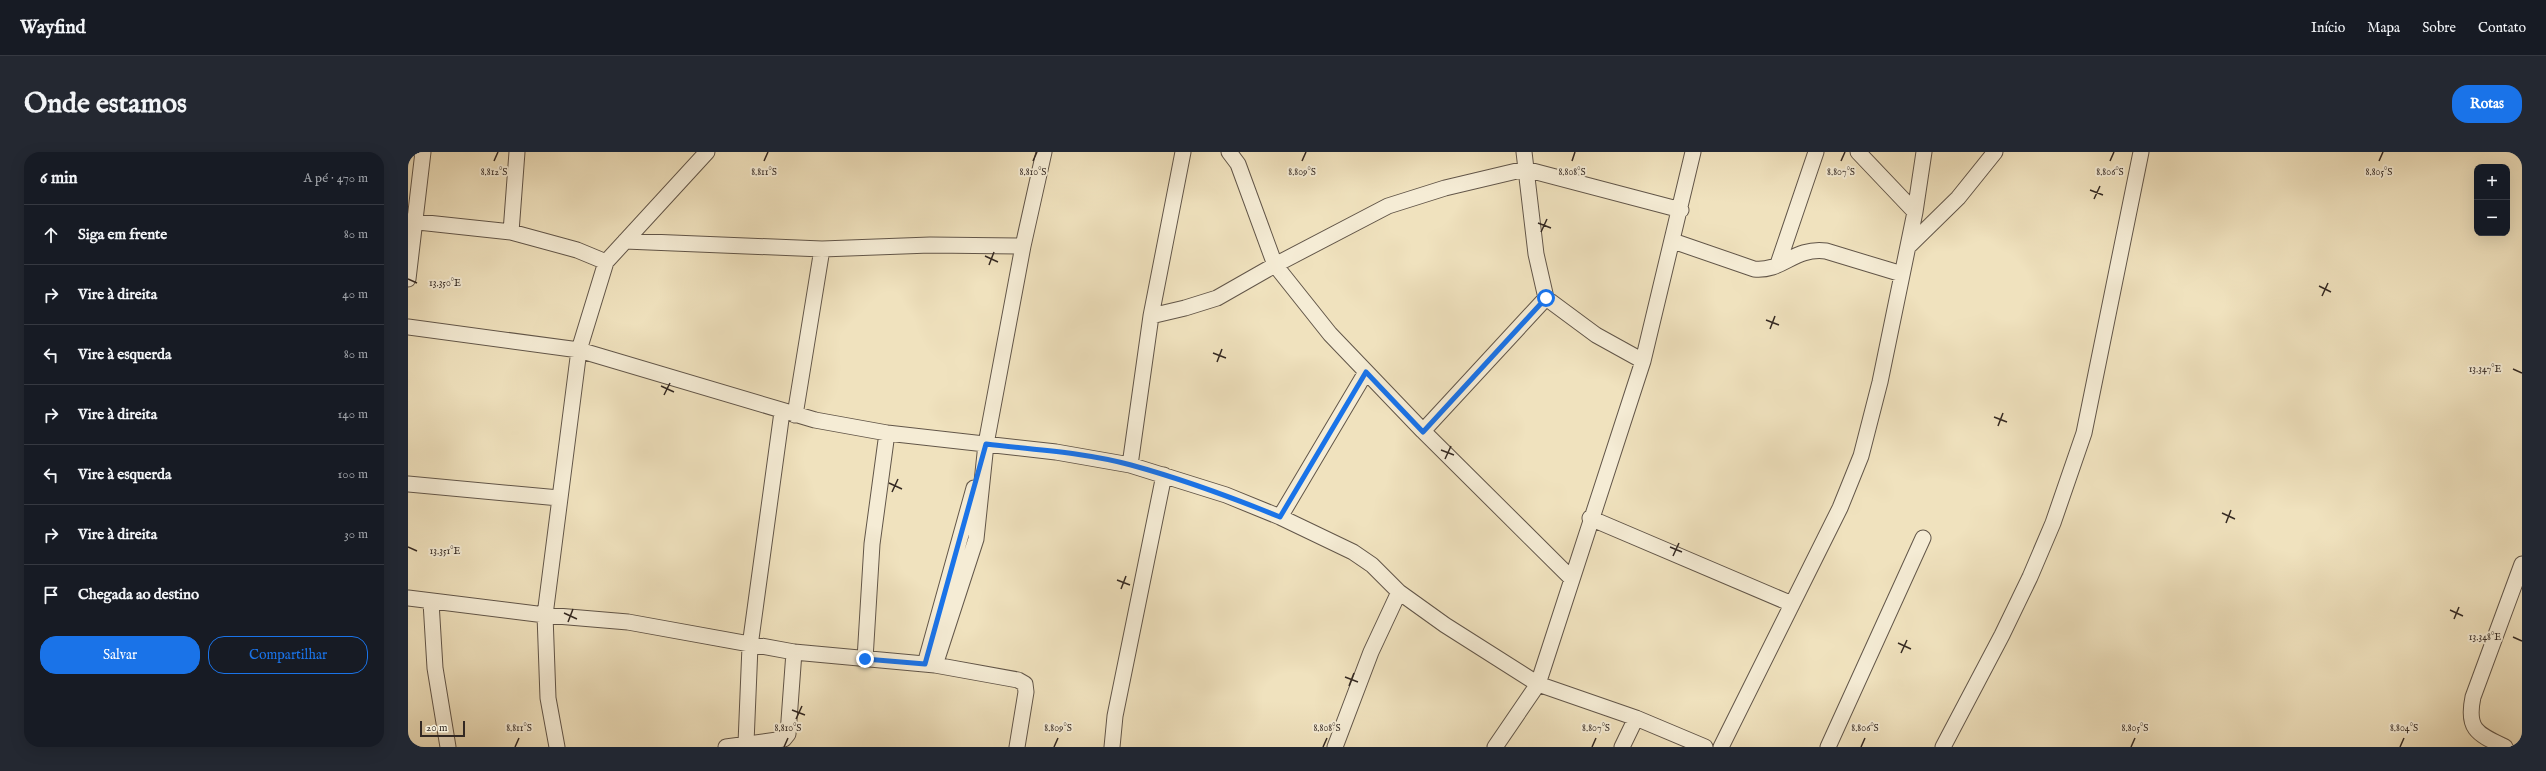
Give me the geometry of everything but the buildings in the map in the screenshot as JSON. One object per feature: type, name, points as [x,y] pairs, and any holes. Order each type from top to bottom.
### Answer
[{"type":"street","points":[[408,279],[412,222],[423,152]]},
{"type":"street","points":[[511,232],[518,152]]},
{"type":"street","points":[[557,747],[548,698],[545,615],[579,350],[606,262],[707,152]]},
{"type":"street","points":[[930,664],[976,539],[986,444],[1023,246],[1044,152]]},
{"type":"street","points":[[1130,464],[1150,316],[1183,152]]},
{"type":"street","points":[[1229,152],[1238,164],[1275,265],[1330,334],[1423,432],[1572,579]]},
{"type":"street","points":[[1524,152],[1536,254],[1546,298],[1596,335],[1643,361]]},
{"type":"street","points":[[1495,747],[1538,684],[1590,518],[1643,361],[1673,241],[1693,152]]},
{"type":"street","points":[[1778,264],[1816,152]]},
{"type":"street","points":[[1858,152],[1915,212]]},
{"type":"street","points":[[1721,747],[1840,508],[1861,456],[1880,382],[1908,247],[1924,152]]},
{"type":"street","points":[[1908,247],[1958,198],[1995,152]]},
{"type":"street","points":[[1943,747],[2030,577],[2053,523],[2086,427],[2141,152]]},
{"type":"street","points":[[1150,316],[1185,308],[1217,298],[1371,214],[1406,199],[1525,169],[1680,210]]},
{"type":"street","points":[[412,222],[511,232],[577,250],[606,262]]},
{"type":"street","points":[[625,241],[822,249],[930,245],[1023,246]]},
{"type":"street","points":[[1673,241],[1754,269],[1767,270],[1805,251],[1815,249],[1902,274]]},
{"type":"street","points":[[746,743],[750,646],[788,413],[822,249]]},
{"type":"street","points":[[1423,432],[1546,298]]},
{"type":"street","points":[[408,327],[579,350],[788,413],[887,433],[1056,452],[1130,464],[1226,495],[1280,517],[1353,552],[1372,565],[1399,592],[1445,625],[1538,684],[1636,718],[1705,747]]},
{"type":"street","points":[[1280,517],[1366,372]]},
{"type":"street","points":[[865,659],[872,544],[887,433]]},
{"type":"street","points":[[1112,747],[1115,716],[1164,475]]},
{"type":"street","points":[[408,484],[559,498]]},
{"type":"street","points":[[1590,518],[1792,604]]},
{"type":"street","points":[[1828,747],[1923,538]]},
{"type":"street","points":[[2505,747],[2482,736],[2472,726],[2469,713],[2473,697],[2522,564]]},
{"type":"street","points":[[1335,747],[1371,652],[1399,592]]},
{"type":"street","points":[[408,598],[545,615],[628,622],[750,646],[794,652],[930,664],[1018,680],[1025,684],[1026,692],[1017,747]]},
{"type":"street","points":[[431,602],[435,668],[448,747]]},
{"type":"street","points":[[726,747],[746,743],[784,739],[788,734],[794,652]]},
{"type":"street","points":[[1622,747],[1636,718]]},
{"type":"route","points":[[865,659],[925,664],[986,444],[1056,452],[1130,464],[1226,495],[1280,517],[1366,372],[1423,432],[1546,298]]}]
